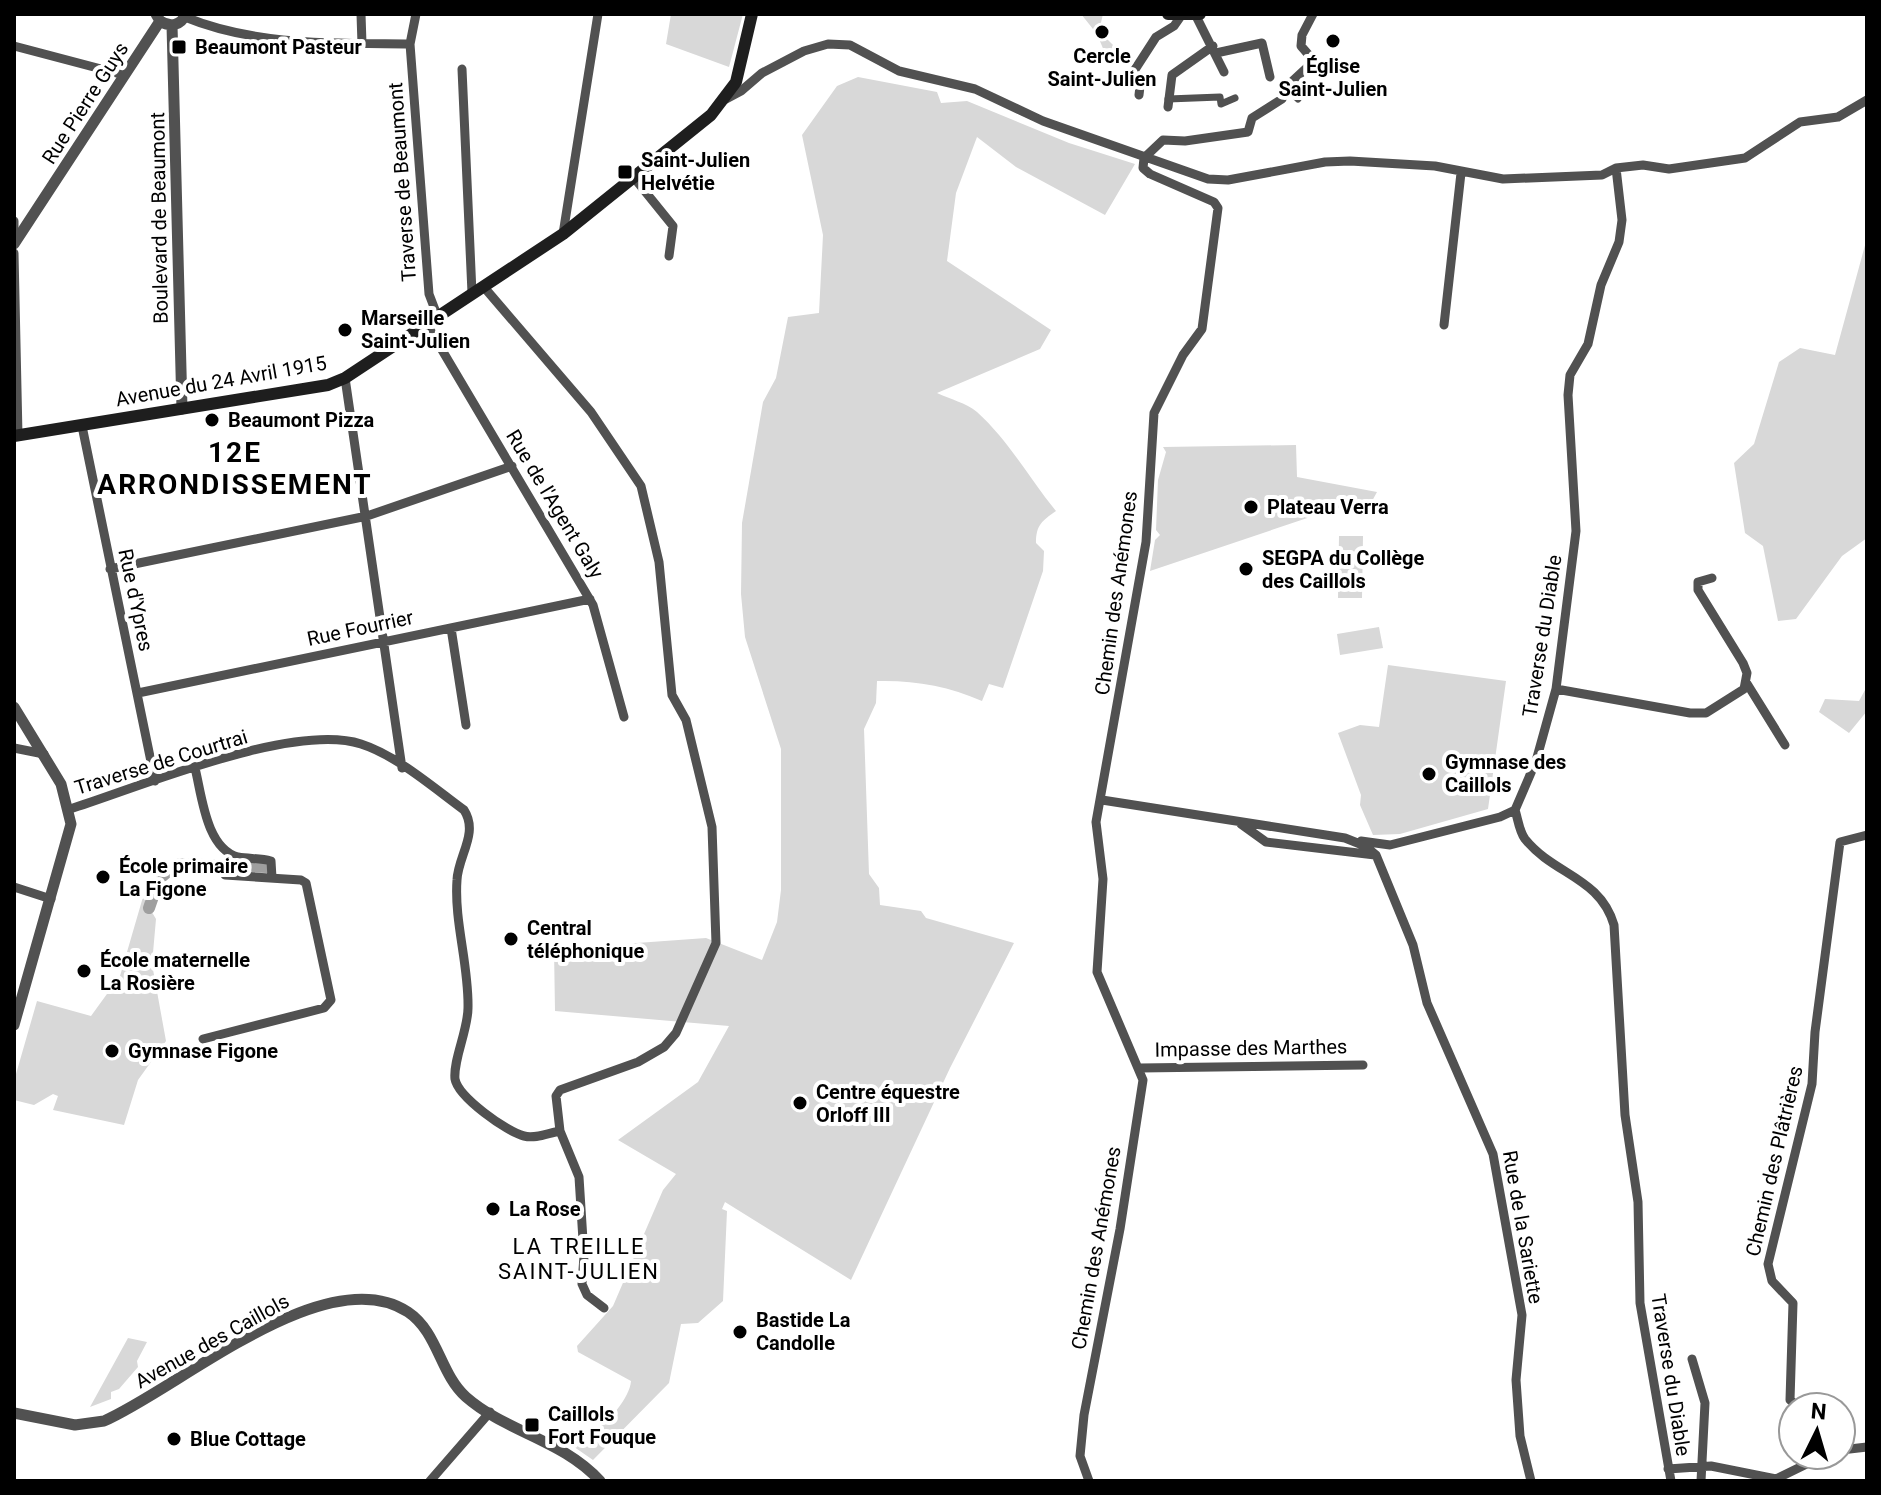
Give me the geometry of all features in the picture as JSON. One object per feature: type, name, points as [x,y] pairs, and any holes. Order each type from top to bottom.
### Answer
[{"type":"main road","points":[[726,99],[739,74],[752,14]]},
{"type":"main road","points":[[1175,15],[1197,15]]},
{"type":"main road","name":"Avenue du 24 Avril 1915","points":[[16,436],[328,385],[345,378],[563,234],[635,179],[726,99]]},
{"type":"street","points":[[361,14],[362,44]]},
{"type":"street","name":"Traverse de Beaumont","points":[[416,14],[410,44],[432,319]]},
{"type":"street","points":[[563,234],[598,14]]},
{"type":"street","points":[[1313,14],[1302,35],[1301,46],[1314,61],[1286,87],[1282,99],[1252,118],[1245,134],[1185,141],[1163,140],[1144,158],[1218,180],[1325,162],[1350,161],[1435,166],[1480,177],[1533,179],[1602,175],[1616,168],[1643,165],[1669,169],[1745,158],[1800,122],[1838,117],[1867,100]]},
{"type":"street","points":[[1139,95],[1141,78],[1134,71],[1156,37],[1174,26],[1175,15]]},
{"type":"street","points":[[1197,15],[1224,72]]},
{"type":"street","points":[[163,20],[185,16],[249,34],[362,44],[410,44]]},
{"type":"street","name":"Rue Pierre Guys","points":[[14,244],[163,20]]},
{"type":"street","name":"Boulevard de Beaumont","points":[[163,20],[182,409]]},
{"type":"street","points":[[1235,98],[1221,104],[1220,97],[1168,103],[1172,75],[1215,50],[1262,43],[1270,77]]},
{"type":"street","name":"Chemin des Anémones","points":[[726,99],[762,73],[804,51],[828,44],[850,45],[899,71],[975,89],[1043,121],[1144,158],[1143,168],[1150,174],[1214,202],[1218,208],[1202,329],[1183,355],[1154,413],[1146,542],[1096,822],[1103,879],[1097,972],[1143,1080],[1120,1229],[1084,1415],[1080,1456],[1089,1481]]},
{"type":"street","points":[[14,46],[124,75]]},
{"type":"street","points":[[462,69],[477,289],[591,412],[641,486],[659,562],[672,695],[686,720],[713,839],[716,943],[676,1033],[664,1047],[638,1062],[560,1090],[556,1096],[560,1131],[579,1177],[584,1256],[582,1284],[587,1295],[604,1308]]},
{"type":"street","points":[[1286,87],[1298,99]]},
{"type":"street","name":"Traverse du Diable","points":[[1616,168],[1622,220],[1619,242],[1601,285],[1588,344],[1580,354],[1569,385],[1576,531],[1556,689],[1536,761],[1515,810],[1526,841],[1597,892],[1608,906],[1614,925],[1625,1115],[1638,1202],[1640,1303],[1671,1481]]},
{"type":"street","points":[[1444,325],[1461,173]]},
{"type":"street","points":[[635,179],[673,226],[669,256]]},
{"type":"street","points":[[14,221],[14,235]]},
{"type":"street","points":[[14,253],[16,436]]},
{"type":"street","name":"Rue de l'Agent Galy","points":[[432,319],[512,466],[590,599],[624,717]]},
{"type":"street","points":[[345,378],[386,641],[402,768]]},
{"type":"street","name":"Rue d'Ypres","points":[[82,426],[155,781]]},
{"type":"street","points":[[110,569],[367,516],[512,466]]},
{"type":"street","points":[[1712,578],[1698,582],[1698,590],[1743,663],[1746,682],[1785,745]]},
{"type":"street","name":"Rue Fourrier","points":[[138,693],[590,599]]},
{"type":"street","points":[[451,628],[466,725]]},
{"type":"street","points":[[1556,689],[1690,713],[1706,713],[1744,689],[1746,682]]},
{"type":"street","points":[[14,707],[44,754],[70,809],[71,824],[14,1025]]},
{"type":"street","name":"Traverse de Courtrai","points":[[70,809],[245,751],[320,741],[360,744],[402,768],[464,810],[471,830],[456,881],[468,1004],[467,1031],[455,1079],[471,1102],[518,1134],[535,1137],[560,1131]]},
{"type":"street","points":[[14,748],[44,754]]},
{"type":"street","points":[[195,768],[211,826],[221,848],[306,883],[331,1000],[324,1008],[203,1039]]},
{"type":"street","points":[[1102,800],[1390,845]]},
{"type":"street","points":[[1238,821],[1266,842],[1376,855],[1390,845],[1500,817],[1515,810]]},
{"type":"street","name":"Chemin des Plâtrières","points":[[1790,1391],[1793,1303],[1772,1281],[1768,1264],[1812,1084],[1815,1032],[1833,917],[1840,842],[1867,835]]},
{"type":"street","points":[[1354,840],[1376,855]]},
{"type":"street","name":"Rue de la Sariette","points":[[1376,855],[1413,945],[1427,1003],[1493,1154],[1522,1315],[1516,1380],[1520,1436],[1531,1481]]},
{"type":"street","points":[[225,875],[272,871]]},
{"type":"street","points":[[14,887],[51,899]]},
{"type":"street","name":"Impasse des Marthes","points":[[1140,1068],[1363,1065]]},
{"type":"street","name":"Avenue des Caillols","points":[[14,1413],[75,1425],[104,1421],[282,1318],[307,1309],[366,1301],[396,1306],[417,1319],[465,1396],[578,1459],[600,1481]]},
{"type":"street","points":[[1692,1359],[1705,1403],[1701,1481]]},
{"type":"street","points":[[430,1481],[490,1412]]},
{"type":"street","points":[[1668,1469],[1702,1467],[1740,1470],[1765,1479],[1776,1479],[1795,1471]]},
{"type":"street","points":[[1738,1481],[1740,1470]]},
{"type":"shaded area","points":[[671,14],[743,14],[729,67],[666,44]]},
{"type":"shaded area","points":[[1081,14],[1103,14],[1099,31],[1118,50],[1107,58],[1097,34]]},
{"type":"shaded area","points":[[858,77],[937,92],[941,103],[967,101],[1069,143],[1135,164],[1105,215],[1016,167],[977,137],[956,193],[947,261],[1051,330],[1040,349],[937,393],[973,409],[988,423],[1056,511],[1037,532],[1036,543],[1044,551],[1043,571],[1003,688],[989,684],[982,701],[931,685],[877,681],[876,703],[864,729],[869,874],[879,888],[880,905],[921,911],[926,918],[1014,943],[950,1068],[851,1280],[725,1202],[722,1209],[727,1211],[723,1301],[698,1323],[681,1324],[669,1383],[593,1460],[567,1442],[589,1434],[604,1423],[617,1410],[631,1381],[578,1352],[577,1346],[613,1306],[663,1190],[676,1174],[618,1140],[698,1082],[729,1026],[555,1011],[554,949],[706,938],[762,960],[777,922],[781,890],[781,749],[745,637],[741,594],[742,523],[763,402],[776,378],[788,317],[819,313],[823,235],[802,135],[837,86]]},
{"type":"shaded area","points":[[1867,238],[1867,538],[1842,556],[1796,619],[1778,621],[1763,546],[1745,533],[1734,463],[1754,444],[1779,362],[1800,348],[1835,355]]},
{"type":"shaded area","name":"Plateau Verra","points":[[1296,445],[1297,477],[1377,492],[1365,514],[1356,513],[1352,503],[1150,571],[1155,540],[1160,535],[1156,530],[1158,480],[1166,452],[1163,447]]},
{"type":"shaded area","points":[[1339,536],[1363,536],[1362,598],[1338,598]]},
{"type":"shaded area","points":[[1379,627],[1383,648],[1340,655],[1337,634]]},
{"type":"shaded area","points":[[1867,634],[1867,711],[1849,733],[1819,712],[1825,699],[1859,701],[1865,690]]},
{"type":"shaded area","points":[[1388,665],[1506,681],[1488,809],[1400,834],[1373,835],[1360,805],[1361,795],[1338,733],[1360,725],[1379,727]]},
{"type":"shaded area","points":[[143,897],[156,919],[152,964],[166,1041],[138,1080],[124,1125],[53,1110],[58,1096],[53,1094],[34,1105],[14,1100],[14,1081],[37,1001],[91,1016],[120,976]]},
{"type":"shaded area","points":[[128,1338],[147,1342],[137,1361],[138,1367],[119,1389],[111,1392],[111,1399],[90,1407]]},
{"type":"waterway","points":[[149,908],[159,879],[177,864],[267,867]]},
{"type":"place","name":"Cercle Saint-Julien","points":[[1102,32]]},
{"type":"place","name":"Église Saint-Julien","points":[[1333,41]]},
{"type":"place","name":"Beaumont Pasteur","points":[[179,47]]},
{"type":"place","name":"Saint-Julien Helvétie","points":[[625,172]]},
{"type":"place","name":"Marseille Saint-Julien","points":[[345,330]]},
{"type":"place","name":"Beaumont Pizza","points":[[212,420]]},
{"type":"place","name":"Plateau Verra","points":[[1251,507]]},
{"type":"place","name":"SEGPA du Collège des Caillols","points":[[1246,569]]},
{"type":"place","name":"Gymnase des Caillols","points":[[1429,774]]},
{"type":"place","name":"École primaire La Figone","points":[[103,877]]},
{"type":"place","name":"Central téléphonique","points":[[511,939]]},
{"type":"place","name":"École maternelle La Rosière","points":[[84,971]]},
{"type":"place","name":"Gymnase Figone","points":[[112,1051]]},
{"type":"place","name":"Centre équestre Orloff III","points":[[800,1103]]},
{"type":"place","name":"La Rose","points":[[493,1209]]},
{"type":"place","name":"Bastide La Candolle","points":[[740,1332]]},
{"type":"place","name":"Caillols Fort Fouque","points":[[532,1425]]},
{"type":"place","name":"Blue Cottage","points":[[174,1439]]},
{"type":"district","name":"12E ARRONDISSEMENT","points":[[235,468]]},
{"type":"district","name":"LA TREILLE SAINT-JULIEN","points":[[579,1258]]}]
